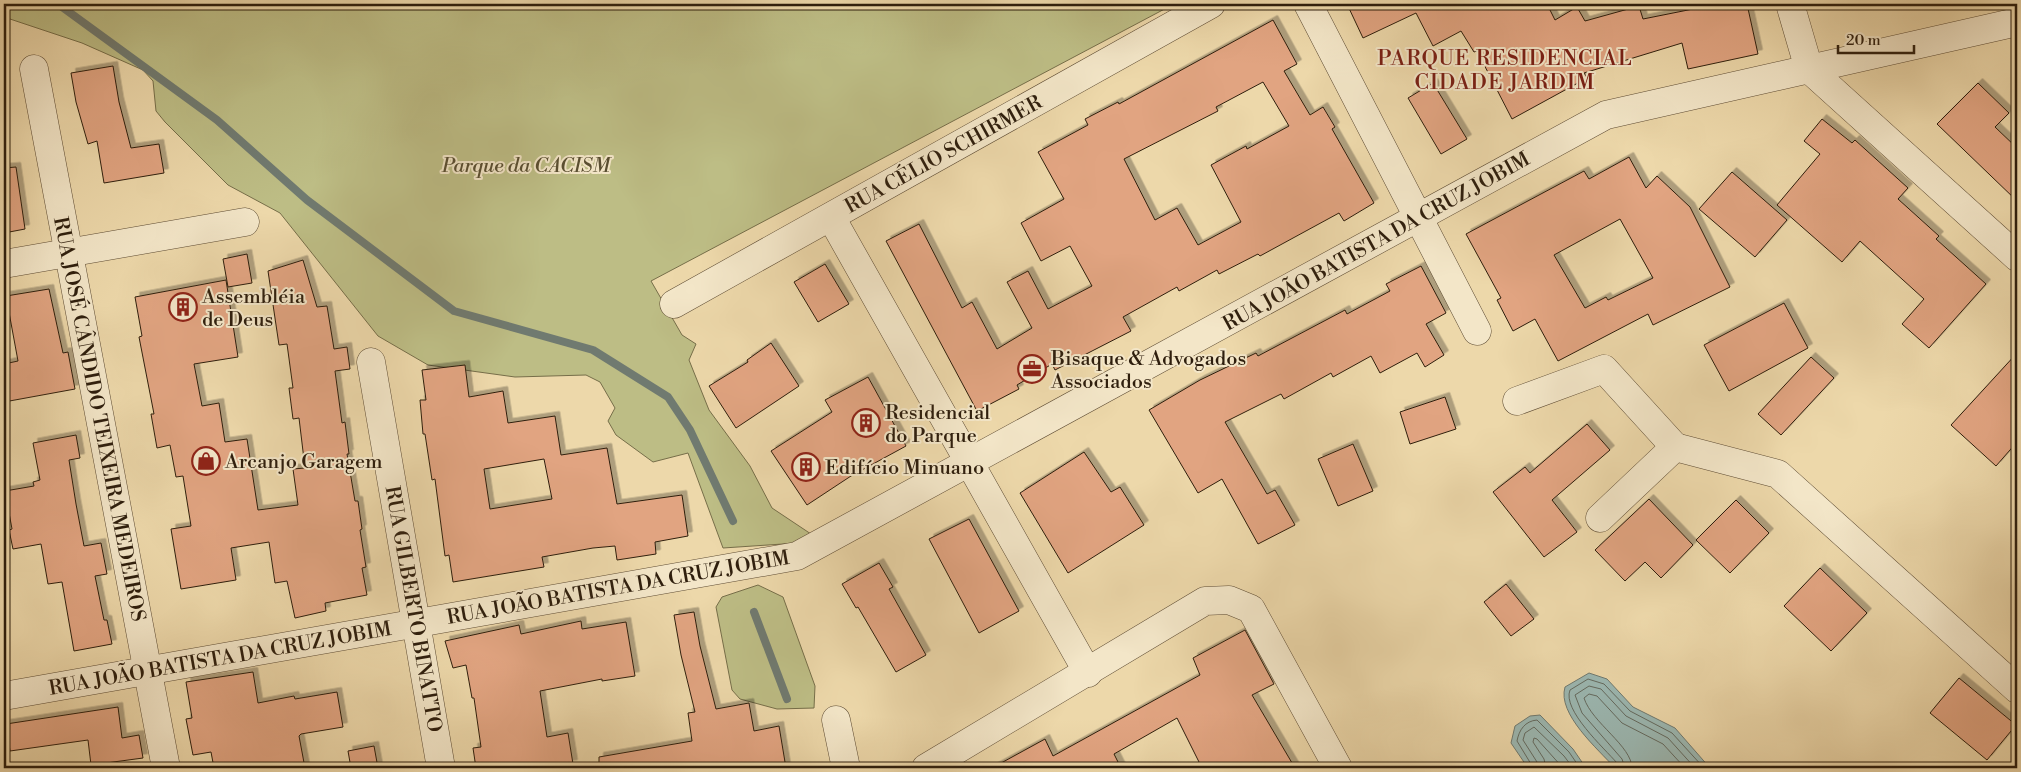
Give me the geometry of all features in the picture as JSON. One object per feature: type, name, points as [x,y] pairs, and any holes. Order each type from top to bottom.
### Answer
[{"type":"street","name":"RUA CÉLIO SCHIRMER","points":[[674,304],[1211,4]]},
{"type":"street","points":[[1308,4],[1477,332]]},
{"type":"street","points":[[1790,4],[1809,69],[2017,256]]},
{"type":"street","name":"RUA JOÃO BATISTA DA CRUZ JOBIM","points":[[4,696],[797,556],[1606,115],[2017,22]]},
{"type":"street","name":"RUA JOSÉ CÂNDIDO TEIXEIRA MEDEIROS","points":[[34,69],[166,768]]},
{"type":"street","points":[[831,216],[1088,673]]},
{"type":"street","points":[[4,264],[245,222]]},
{"type":"street","name":"RUA GILBERTO BINATTO","points":[[371,362],[441,768]]},
{"type":"street","points":[[1518,401],[1604,369],[1675,447],[1778,474],[2017,689]]},
{"type":"street","points":[[1600,518],[1675,447]]},
{"type":"street","points":[[926,768],[1088,673],[1205,601],[1229,600],[1251,609],[1338,768]]},
{"type":"street","points":[[836,720],[846,768]]},
{"type":"green space","name":"Parque da CACISM","points":[[4,4],[1174,4],[651,281],[682,335],[696,344],[689,360],[709,410],[750,466],[772,508],[811,534],[798,543],[723,548],[688,453],[653,462],[616,435],[608,421],[615,408],[600,382],[586,375],[515,377],[428,365],[378,336],[280,213],[228,185],[165,122],[156,111],[153,81],[143,70],[82,43],[4,17]]},
{"type":"green space","points":[[758,585],[783,597],[815,686],[814,708],[777,709],[740,699],[732,690],[716,607],[722,597]]},
{"type":"water","points":[[1589,673],[1607,679],[1633,707],[1675,728],[1710,768],[1615,768],[1581,731],[1567,708],[1564,697],[1565,687]]},
{"type":"water","points":[[1540,715],[1573,749],[1586,768],[1528,768],[1511,743],[1515,726],[1530,716]]},
{"type":"building","points":[[1347,4],[1547,4],[1555,20],[1577,7],[1585,21],[1639,6],[1643,19],[1718,4],[1747,4],[1758,54],[1688,69],[1682,43],[1584,73],[1587,78],[1512,119],[1477,51],[1474,52],[1461,31],[1433,46],[1416,13],[1363,38]]},
{"type":"building","points":[[1273,20],[1297,64],[1284,71],[1310,115],[1323,107],[1335,127],[1332,129],[1374,203],[1344,221],[1339,213],[1260,256],[1258,254],[1219,274],[1217,270],[1179,291],[1177,287],[1123,317],[1131,331],[1055,370],[1052,364],[1017,385],[1019,389],[977,411],[886,241],[919,224],[962,308],[972,302],[997,349],[1032,328],[1007,282],[1028,271],[1048,309],[1092,286],[1070,246],[1041,261],[1021,223],[1064,199],[1038,152],[1088,125],[1085,119],[1118,102],[1119,104]],"holes":[[[1263,82],[1289,126],[1247,149],[1246,146],[1211,165],[1241,222],[1198,245],[1177,208],[1155,220],[1124,159],[1218,111],[1216,107]]]},
{"type":"building","points":[[113,66],[119,102],[131,148],[159,144],[164,173],[104,183],[97,141],[88,144],[76,102],[71,73]]},
{"type":"building","points":[[1433,83],[1467,139],[1441,154],[1408,98]]},
{"type":"building","points":[[1978,83],[2009,113],[1995,127],[2017,148],[2017,201],[1937,124]]},
{"type":"building","points":[[1822,119],[1852,143],[1855,140],[1908,188],[1898,199],[1939,236],[1936,239],[1986,284],[1929,348],[1902,324],[1924,299],[1860,241],[1842,262],[1777,205],[1820,154],[1804,141]]},
{"type":"building","points":[[1629,157],[1646,188],[1657,176],[1690,207],[1730,287],[1653,325],[1648,314],[1558,361],[1535,319],[1513,331],[1497,300],[1501,298],[1466,234],[1584,171],[1589,179]],"holes":[[[1620,219],[1653,278],[1608,300],[1606,297],[1585,308],[1554,255]]]},
{"type":"building","points":[[16,167],[25,229],[4,233],[4,168]]},
{"type":"building","points":[[1732,172],[1787,220],[1755,257],[1699,209]]},
{"type":"building","points":[[247,254],[252,283],[228,287],[223,259]]},
{"type":"building","points":[[303,260],[317,307],[327,306],[334,349],[347,347],[350,369],[335,371],[342,423],[345,422],[349,454],[347,454],[355,501],[358,501],[362,529],[360,530],[366,567],[362,568],[367,595],[325,603],[326,611],[295,618],[287,581],[275,583],[269,542],[231,548],[236,580],[181,589],[171,529],[191,526],[183,476],[176,477],[170,445],[157,448],[151,414],[154,414],[139,337],[142,336],[135,297],[226,280],[238,357],[194,364],[202,406],[219,403],[225,442],[247,439],[258,510],[298,505],[293,469],[305,468],[299,418],[293,419],[289,388],[293,388],[287,344],[279,345],[268,271]]},
{"type":"building","points":[[825,264],[849,304],[818,322],[794,282]]},
{"type":"building","points":[[1421,266],[1446,313],[1426,324],[1444,355],[1425,367],[1417,353],[1380,373],[1371,356],[1333,377],[1331,373],[1284,399],[1281,394],[1225,422],[1267,494],[1275,490],[1295,525],[1258,544],[1222,479],[1198,493],[1149,410],[1200,380],[1256,353],[1258,356],[1345,310],[1347,314],[1390,291],[1386,284]]},
{"type":"building","points":[[49,289],[63,353],[68,352],[75,389],[4,402],[4,364],[18,361],[6,296]]},
{"type":"building","points":[[1784,303],[1808,348],[1729,391],[1704,345]]},
{"type":"building","points":[[771,343],[799,386],[736,428],[709,386],[748,362],[747,360]]},
{"type":"building","points":[[2017,353],[2017,442],[1996,466],[1951,425]]},
{"type":"building","points":[[1811,357],[1834,378],[1781,435],[1758,414]]},
{"type":"building","points":[[465,365],[469,397],[503,391],[508,423],[555,416],[561,455],[607,448],[617,504],[682,495],[688,536],[655,542],[656,554],[617,560],[615,546],[593,548],[542,557],[544,567],[453,582],[449,555],[445,556],[435,479],[432,480],[425,434],[423,434],[420,400],[426,400],[422,370]],"holes":[[[544,459],[552,499],[490,509],[484,469]]]},
{"type":"building","points":[[868,377],[906,446],[851,476],[807,505],[771,451],[832,412],[825,400]]},
{"type":"building","points":[[1445,397],[1456,429],[1410,444],[1400,412]]},
{"type":"building","points":[[1587,424],[1610,450],[1552,500],[1577,532],[1544,557],[1493,492],[1525,467],[1530,473]]},
{"type":"building","points":[[76,435],[80,458],[69,460],[76,504],[84,546],[101,543],[107,574],[95,576],[104,620],[107,620],[112,644],[74,651],[62,582],[48,584],[41,544],[13,549],[9,530],[12,529],[5,491],[34,486],[33,482],[40,480],[33,443]]},
{"type":"building","points":[[1353,444],[1373,491],[1338,506],[1318,459]]},
{"type":"building","points":[[1084,452],[1111,492],[1120,487],[1144,525],[1068,573],[1020,493]]},
{"type":"building","points":[[1649,499],[1693,545],[1661,578],[1645,562],[1625,581],[1595,550]]},
{"type":"building","points":[[1736,500],[1769,533],[1730,573],[1696,540]]},
{"type":"building","points":[[969,519],[1019,611],[979,633],[929,539]]},
{"type":"building","points":[[879,563],[893,587],[889,589],[926,655],[896,672],[858,607],[856,608],[842,584]]},
{"type":"building","points":[[1820,568],[1867,613],[1831,651],[1784,606]]},
{"type":"building","points":[[1506,584],[1534,619],[1511,636],[1484,602]]},
{"type":"building","points":[[694,612],[700,646],[716,709],[749,703],[754,731],[779,726],[786,768],[599,768],[599,757],[692,741],[688,713],[695,712],[681,655],[674,615]]},
{"type":"building","points":[[581,621],[582,629],[626,622],[635,676],[602,681],[602,679],[540,691],[547,737],[568,733],[573,764],[544,768],[476,768],[473,748],[481,747],[474,698],[472,698],[466,665],[453,668],[445,641],[519,625],[521,634]]},
{"type":"building","points":[[1245,630],[1274,684],[1252,695],[1295,768],[1202,768],[1177,718],[1114,754],[1121,768],[992,768],[1045,739],[1053,756],[1200,675],[1193,658]]},
{"type":"building","points":[[253,672],[258,703],[294,696],[295,699],[337,692],[343,727],[301,734],[299,736],[305,768],[214,768],[211,752],[193,755],[186,719],[192,718],[186,682]]},
{"type":"building","points":[[1959,678],[2016,725],[1987,760],[1930,713]]},
{"type":"building","points":[[118,707],[122,738],[139,735],[143,758],[91,765],[88,740],[10,751],[6,724]]},
{"type":"building","points":[[374,746],[378,768],[351,768],[348,751]]},
{"type":"waterway","points":[[58,4],[217,120],[307,200],[454,311],[593,350],[668,397],[690,430],[733,521]]},
{"type":"waterway","points":[[754,612],[787,699]]},
{"type":"place","name":"Assembléia de Deus","points":[[183,307]]},
{"type":"place","name":"Bisaque & Advogados Associados","points":[[1032,369]]},
{"type":"place","name":"Residencial do Parque","points":[[866,423]]},
{"type":"place","name":"Arcanjo Garagem","points":[[206,461]]},
{"type":"place","name":"Edifício Minuano","points":[[806,467]]},
{"type":"district","name":"PARQUE RESIDENCIAL CIDADE JARDIM","points":[[1505,70]]}]
